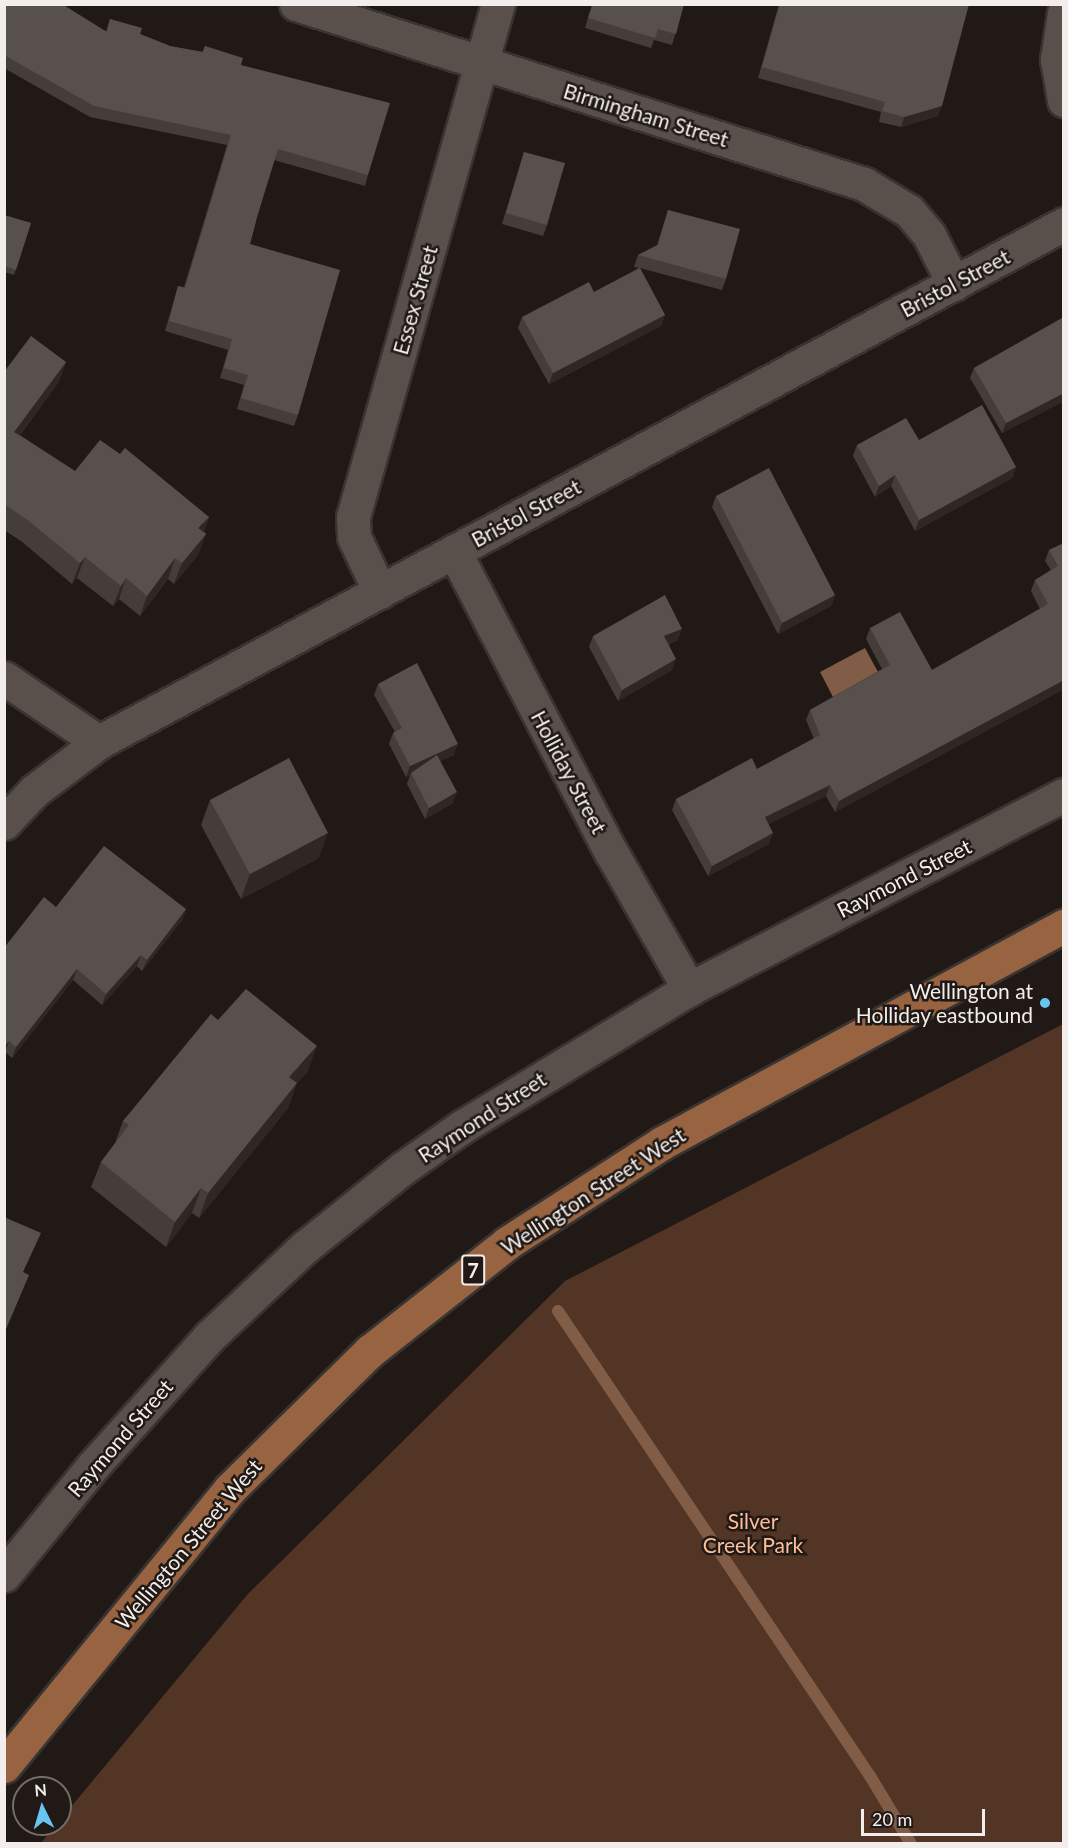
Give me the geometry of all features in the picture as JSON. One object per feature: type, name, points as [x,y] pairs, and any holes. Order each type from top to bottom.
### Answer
[{"type":"main road","name":"Wellington Street West","points":[[4,1766],[230,1489],[379,1344],[507,1243],[662,1143],[1064,926]]},
{"type":"street","name":"Birmingham Street","points":[[296,4],[864,184],[909,211],[929,236],[954,284]]},
{"type":"street","name":"Essex Street","points":[[380,592],[354,537],[353,517],[498,4]]},
{"type":"street","points":[[1064,13],[1057,59],[1064,100]]},
{"type":"street","name":"Bristol Street","points":[[4,822],[34,792],[99,742],[1064,224]]},
{"type":"street","name":"Holliday Street","points":[[454,551],[640,907],[689,989]]},
{"type":"street","points":[[4,678],[99,742]]},
{"type":"street","name":"Raymond Street","points":[[4,1575],[92,1467],[209,1337],[305,1247],[403,1168],[463,1126],[689,989],[1064,795]]},
{"type":"green space","name":"Silver Creek Park","points":[[1063,1024],[1063,1843],[41,1843],[47,1836],[72,1836],[72,1806],[247,1595],[565,1281]]},
{"type":"shaded area","points":[[865,648],[878,672],[833,697],[820,672]]},
{"type":"building","points":[[4,4],[62,4],[107,32],[110,19],[142,28],[140,34],[170,46],[203,52],[205,46],[243,58],[241,65],[390,103],[368,175],[278,149],[257,217],[250,244],[340,270],[298,415],[241,398],[248,375],[224,368],[232,339],[169,321],[178,286],[185,288],[231,135],[94,106],[4,55]]},
{"type":"building","points":[[593,4],[684,4],[676,34],[658,29],[655,38],[588,18]]},
{"type":"building","points":[[780,4],[969,4],[942,106],[904,117],[882,111],[885,102],[762,67]]},
{"type":"building","points":[[524,152],[565,163],[547,225],[506,213]]},
{"type":"building","points":[[668,210],[740,229],[726,279],[638,255],[658,245]]},
{"type":"building","points":[[4,215],[31,223],[16,270],[4,266]]},
{"type":"building","points":[[640,268],[665,315],[553,373],[522,317],[589,282],[594,292]]},
{"type":"building","points":[[1064,317],[1064,393],[1006,423],[974,368]]},
{"type":"building","points":[[31,336],[66,362],[14,432],[75,471],[100,440],[120,454],[125,448],[209,517],[198,528],[206,534],[182,563],[175,558],[147,596],[126,578],[121,586],[85,557],[80,563],[29,521],[4,504],[4,372]]},
{"type":"building","points":[[982,405],[1016,467],[919,520],[895,475],[879,486],[857,445],[906,418],[919,440]]},
{"type":"building","points":[[769,468],[835,595],[782,623],[716,496]]},
{"type":"building","points":[[1064,543],[1064,680],[839,801],[830,785],[765,817],[773,833],[712,866],[676,799],[752,758],[757,769],[820,735],[810,710],[890,665],[870,628],[900,612],[932,670],[1048,604],[1035,580],[1058,566],[1049,550]]},
{"type":"building","points":[[665,595],[682,629],[664,636],[676,659],[622,690],[593,636]]},
{"type":"building","points":[[417,663],[458,744],[410,766],[393,733],[402,728],[378,684]]},
{"type":"building","points":[[437,755],[457,792],[429,808],[411,773]]},
{"type":"building","points":[[289,758],[328,833],[250,874],[210,800]]},
{"type":"building","points":[[104,846],[186,909],[147,960],[141,955],[106,994],[77,969],[16,1047],[9,1041],[4,1047],[4,948],[44,897],[56,907]]},
{"type":"building","points":[[246,989],[317,1046],[289,1077],[297,1083],[208,1193],[201,1188],[175,1222],[101,1162],[129,1125],[123,1121],[211,1014],[218,1020]]},
{"type":"building","points":[[4,1217],[41,1233],[23,1272],[29,1275],[4,1334]]},
{"type":"waterway","points":[[558,1311],[870,1776],[911,1844]]},
{"type":"place","name":"Wellington at Holliday eastbound","points":[[1045,1003]]}]
